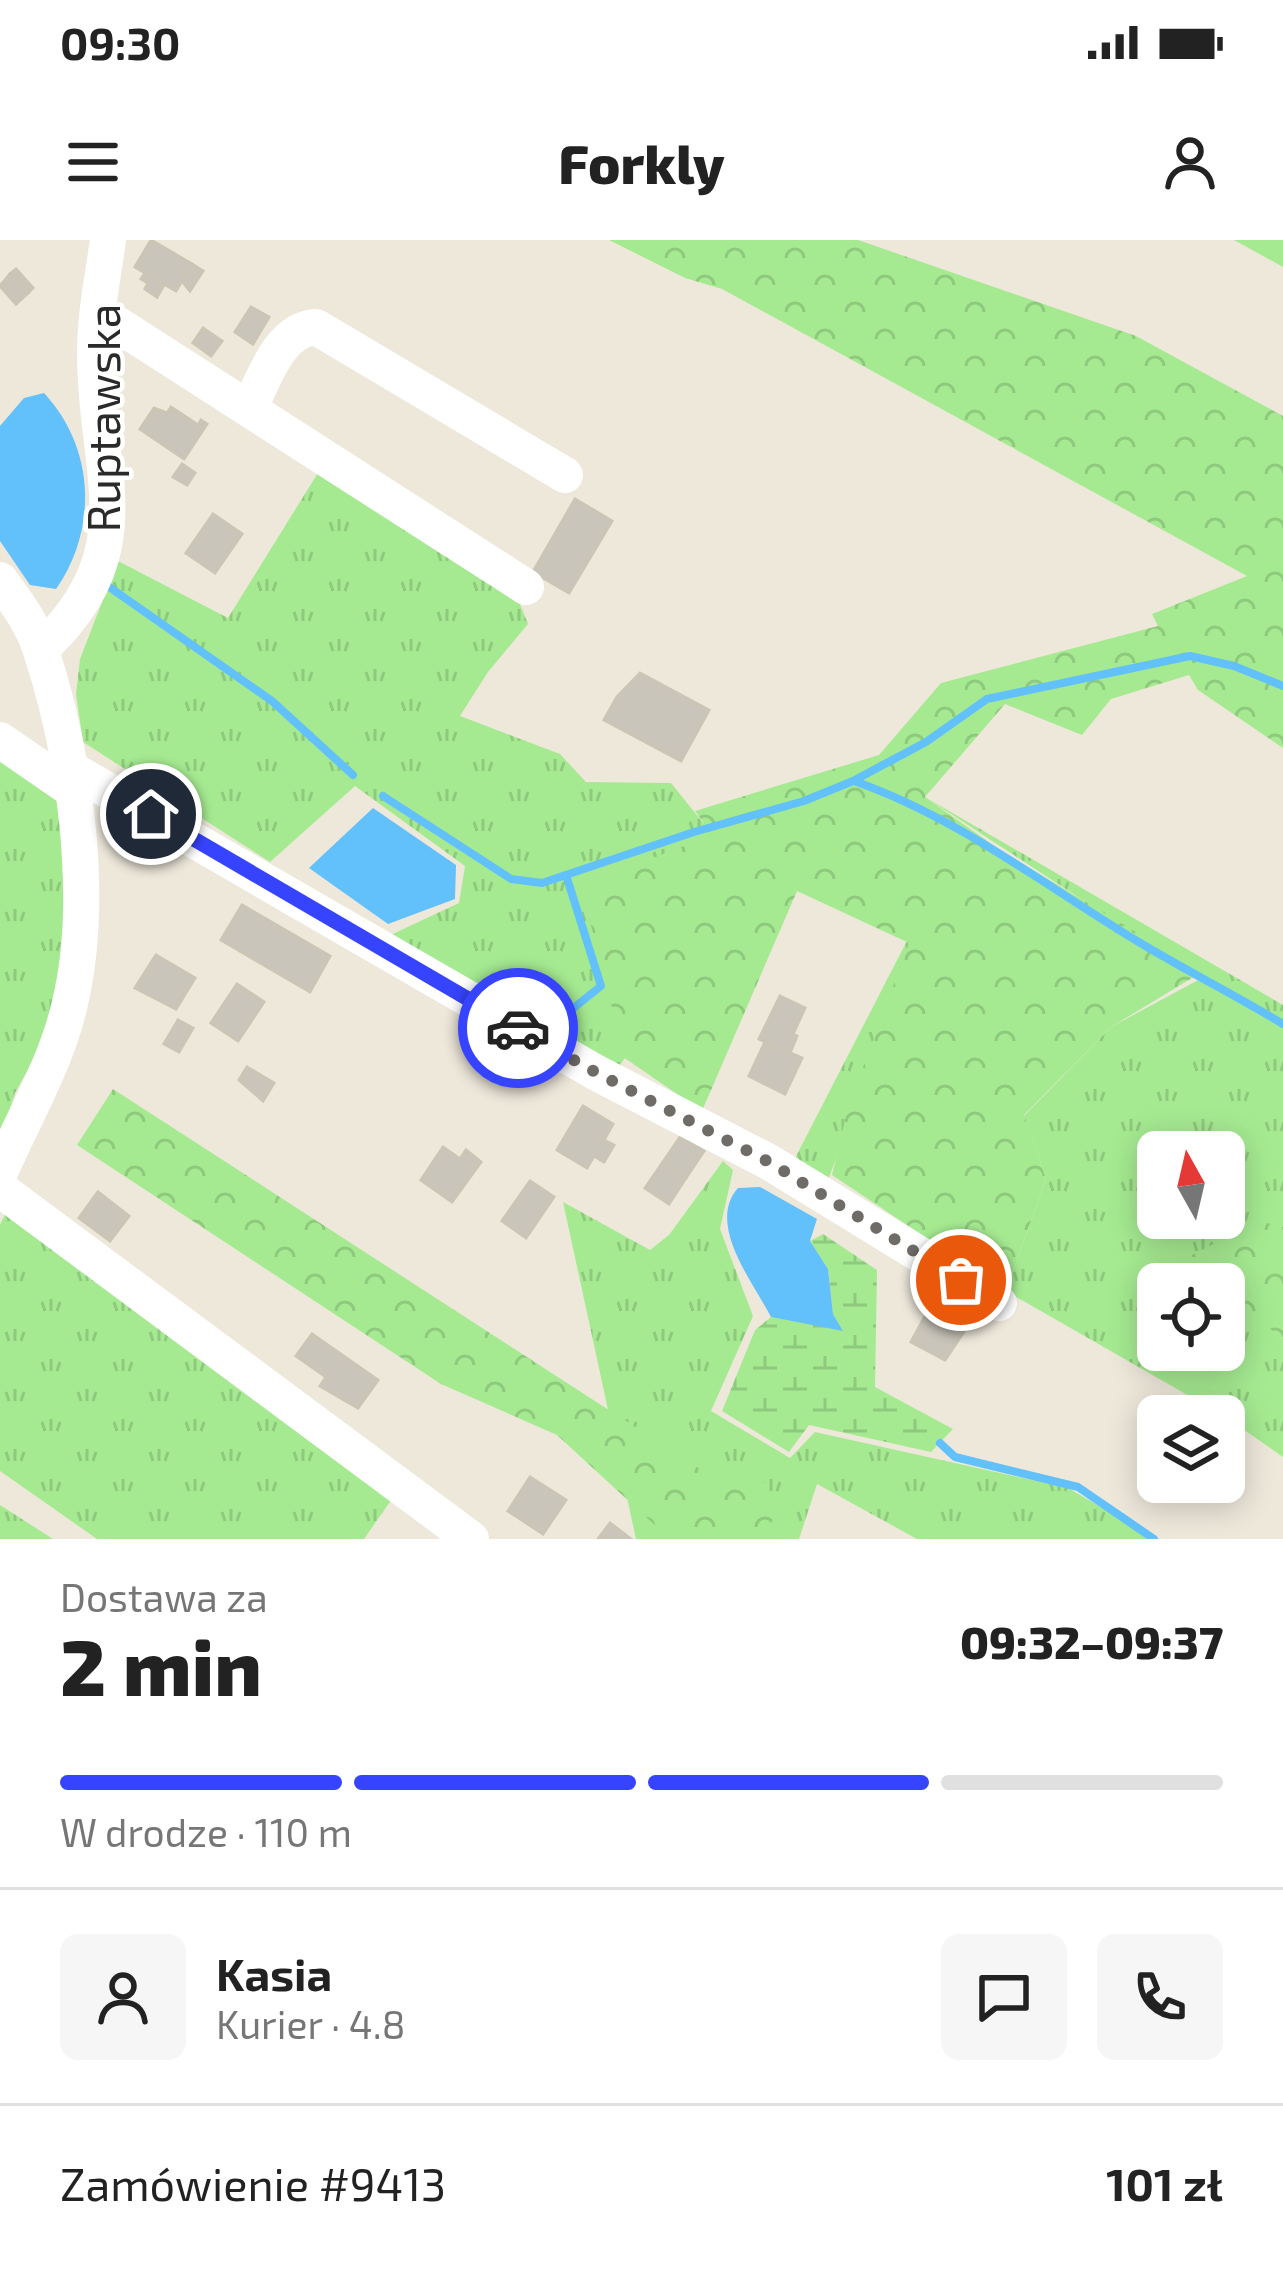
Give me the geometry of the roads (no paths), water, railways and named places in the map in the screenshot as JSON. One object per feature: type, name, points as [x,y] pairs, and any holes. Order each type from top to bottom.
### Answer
[{"type":"street","name":"Ruptawska","points":[[41,649],[72,615],[107,542],[110,488],[95,351],[108,240]]},
{"type":"street","points":[[98,312],[526,587]]},
{"type":"street","points":[[249,409],[288,337],[300,328],[316,327],[565,475]]},
{"type":"street","points":[[0,580],[25,614],[41,649],[70,778],[80,870],[76,972],[60,1041],[0,1172]]},
{"type":"street","points":[[0,740],[595,1072],[769,1162],[999,1303]]},
{"type":"street","points":[[0,1189],[471,1539]]},
{"type":"water","points":[[44,393],[73,438],[85,489],[79,541],[56,589],[30,585],[0,541],[0,426],[24,398]]},
{"type":"water","points":[[373,808],[456,865],[455,899],[388,924],[309,868]]},
{"type":"water","points":[[760,1187],[817,1219],[810,1241],[828,1269],[833,1314],[843,1331],[771,1317],[736,1253],[727,1218],[729,1202],[738,1188]]},
{"type":"waterway","points":[[105,584],[272,701],[353,775]]},
{"type":"waterway","points":[[383,796],[511,879],[542,883],[804,801],[853,781],[926,742],[987,699],[1190,656],[1234,666],[1283,686]]},
{"type":"waterway","points":[[854,781],[929,813],[1283,1024]]},
{"type":"waterway","points":[[559,1039],[566,1014],[601,986],[566,875]]},
{"type":"waterway","points":[[940,1443],[955,1457],[1078,1487],[1154,1539]]}]
